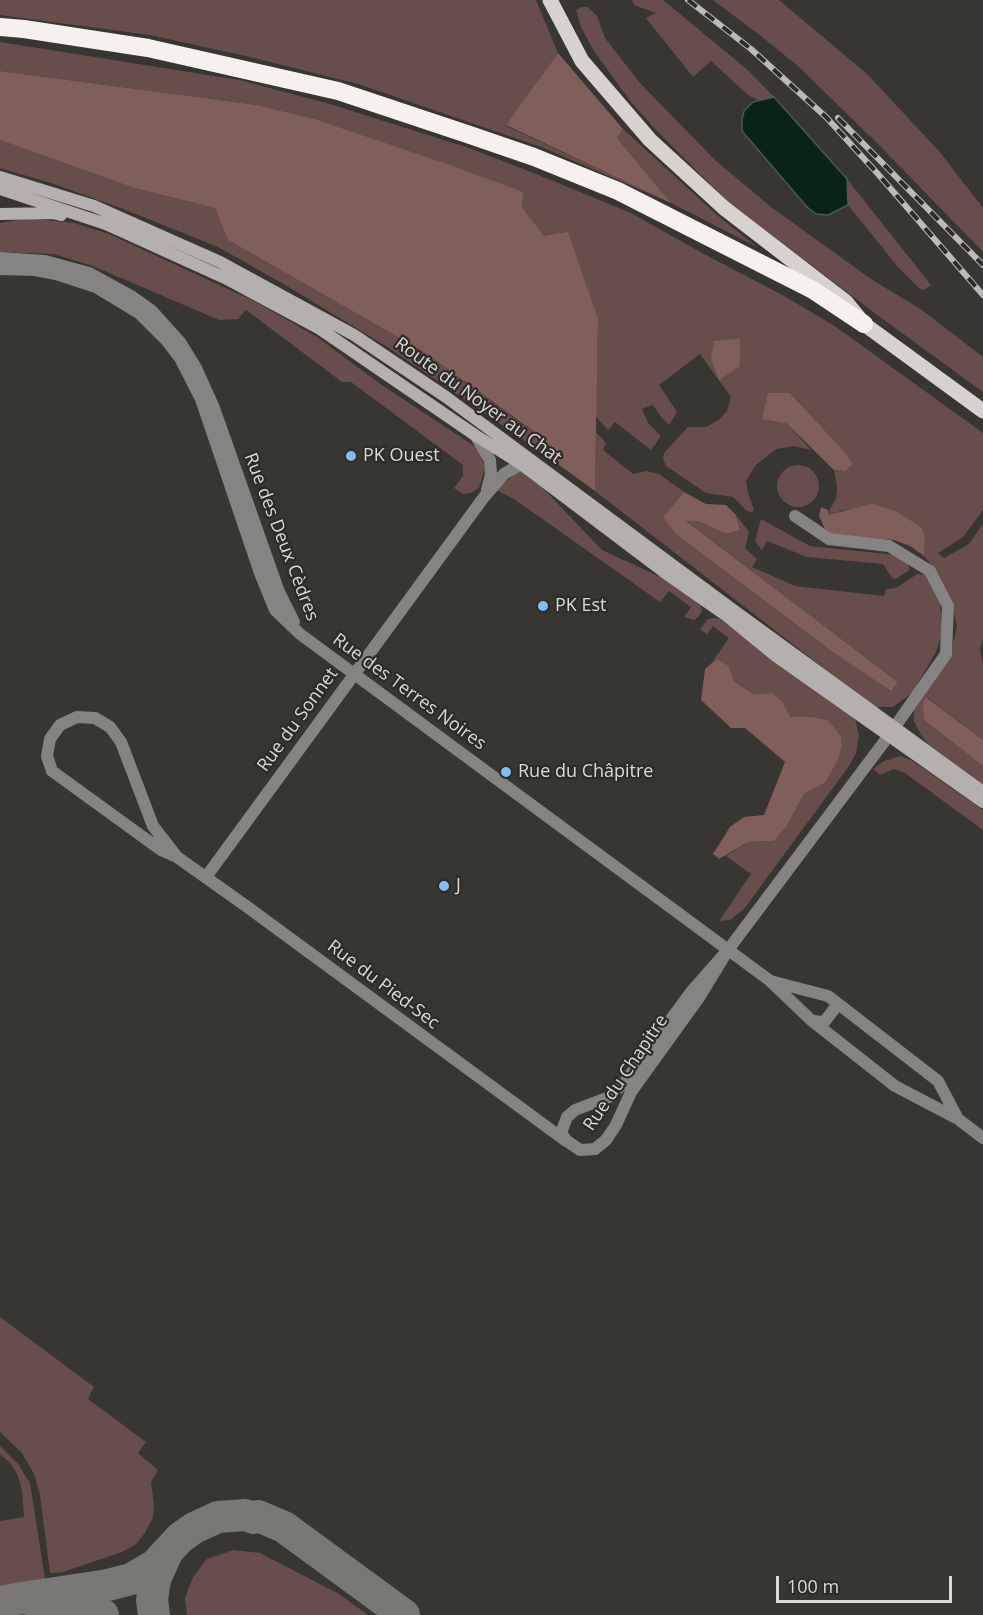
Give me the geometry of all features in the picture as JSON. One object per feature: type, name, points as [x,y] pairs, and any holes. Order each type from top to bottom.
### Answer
[{"type":"highway","points":[[0,27],[148,48],[338,91],[470,135],[534,157],[618,191],[813,290],[864,324]]},
{"type":"main road","points":[[550,0],[582,61],[650,140],[724,208],[846,302],[864,324],[983,411]]},
{"type":"street","name":"Route du Noyer au Chat","points":[[0,177],[94,206],[220,262],[354,335],[446,397],[664,572],[727,616],[776,656],[983,792]]},
{"type":"street","name":"Route du Noyer au Chat","points":[[0,189],[106,224],[225,278],[320,329],[475,435],[527,463]]},
{"type":"street","points":[[0,214],[53,213],[106,224]]},
{"type":"street","name":"Rue des Deux Cèdres","points":[[0,258],[45,261],[89,273],[131,296],[152,311],[180,342],[196,368],[214,408],[279,592],[300,634]]},
{"type":"street","name":"Rue des Deux Cèdres","points":[[0,269],[35,270],[96,287],[139,313],[167,341],[180,358],[201,399],[260,573],[275,610],[300,634]]},
{"type":"street","name":"Rue du Sonnet","points":[[475,435],[490,460],[491,474],[484,497]]},
{"type":"street","name":"Rue du Sonnet","points":[[206,877],[484,497],[504,474],[527,463]]},
{"type":"street","name":"Rue du Chapitre","points":[[728,950],[698,999],[631,1092],[616,1125],[606,1140],[595,1149],[580,1150],[567,1141],[561,1133],[567,1117],[575,1110],[609,1097],[624,1083],[691,992],[728,950],[892,731],[946,654],[948,606],[930,571],[889,546],[829,539],[795,516]]},
{"type":"street","name":"Rue des Terres Noires","points":[[300,634],[769,980]]},
{"type":"street","points":[[76,717],[95,718],[110,727],[121,742],[153,826],[177,857],[161,850],[52,771],[47,756],[50,739],[60,724],[76,717]]},
{"type":"street","name":"Route du Noyer au Chat","points":[[892,731],[983,802]]},
{"type":"street","name":"Rue du Pied-Sec","points":[[177,857],[567,1141]]},
{"type":"street","points":[[769,980],[828,996],[938,1081],[958,1119]]},
{"type":"street","points":[[769,980],[811,1020],[895,1086],[958,1119],[983,1138]]},
{"type":"street","points":[[811,1020],[825,1021],[838,1004]]},
{"type":"shaded area","points":[[0,0],[536,0],[558,53],[506,126],[670,202],[617,138],[623,129],[717,215],[757,247],[671,203],[544,148],[358,84],[150,35],[0,15]]},
{"type":"shaded area","points":[[632,0],[663,0],[749,71],[774,97],[760,101],[748,95],[711,61],[693,77],[646,18],[656,13],[634,5]]},
{"type":"shaded area","points":[[713,0],[779,0],[867,74],[939,151],[983,208],[983,252],[799,67]]},
{"type":"shaded area","points":[[588,7],[597,16],[605,38],[640,83],[715,160],[771,207],[871,279],[922,310],[983,357],[983,392],[728,202],[631,102],[594,51],[581,27],[576,10]]},
{"type":"shaded area","points":[[0,42],[239,80],[330,104],[469,148],[536,174],[631,213],[786,297],[836,327],[983,433],[983,510],[963,537],[938,553],[944,558],[969,544],[983,524],[983,639],[980,649],[983,664],[983,740],[927,697],[924,720],[983,766],[983,785],[928,744],[914,721],[914,711],[922,694],[951,654],[957,625],[950,597],[938,573],[924,556],[925,539],[845,510],[827,515],[836,498],[834,470],[845,471],[844,451],[790,393],[786,423],[811,450],[794,446],[776,449],[755,466],[746,481],[754,510],[747,511],[733,497],[706,493],[666,466],[663,459],[664,453],[688,427],[706,427],[719,420],[727,411],[731,397],[700,354],[659,385],[677,412],[669,425],[653,405],[642,409],[648,423],[661,436],[651,450],[615,422],[608,430],[596,417],[598,319],[544,236],[522,207],[445,163],[315,119],[257,105],[0,71]]},
{"type":"shaded area","points":[[558,53],[623,129],[617,138],[671,203],[506,125]]},
{"type":"shaded area","points":[[0,71],[257,105],[315,119],[523,192],[522,207],[544,236],[568,232],[598,319],[595,491],[537,449],[540,436],[424,352],[228,240],[215,208],[134,188],[0,140]]},
{"type":"shaded area","points":[[774,97],[847,179],[848,205],[828,215],[816,214],[807,207],[742,131],[744,111],[753,102]]},
{"type":"shaded area","points":[[0,140],[134,188],[215,208],[228,240],[424,352],[540,437],[537,449],[389,348],[218,247],[123,209],[51,183],[0,168]]},
{"type":"shaded area","points":[[847,179],[931,285],[924,290],[920,289],[898,267],[848,205]]},
{"type":"shaded area","points":[[28,218],[74,223],[109,234],[254,301],[317,337],[379,383],[480,450],[485,468],[479,488],[471,493],[463,494],[454,488],[463,476],[463,465],[351,382],[342,382],[246,310],[238,319],[219,320],[93,266],[54,254],[0,252],[0,223]]},
{"type":"shaded area","points":[[740,339],[740,366],[719,380],[711,358],[714,341]]},
{"type":"shaded area","points":[[768,393],[790,393],[844,451],[853,464],[845,471],[834,470],[786,423],[762,419]]},
{"type":"shaded area","points":[[596,433],[606,444],[603,450],[633,474],[646,471],[659,474],[684,492],[663,517],[890,691],[898,682],[685,520],[698,521],[726,534],[740,530],[736,515],[749,532],[745,548],[757,559],[752,567],[795,586],[884,596],[886,589],[896,588],[917,574],[926,575],[940,600],[942,633],[936,652],[912,693],[893,707],[874,707],[595,491]]},
{"type":"shaded area","points":[[798,465],[813,471],[819,486],[813,501],[798,507],[783,501],[777,486],[783,471]]},
{"type":"shaded area","points":[[520,470],[542,487],[602,550],[669,581],[700,603],[702,611],[699,616],[694,620],[684,617],[691,607],[669,591],[660,602],[514,499],[496,490]]},
{"type":"shaded area","points":[[684,492],[706,504],[726,505],[736,515],[740,530],[726,534],[698,521],[686,521],[898,682],[891,691],[833,652],[676,534],[663,517]]},
{"type":"shaded area","points":[[872,504],[896,511],[922,528],[925,539],[924,556],[910,546],[894,540],[833,536],[826,531],[819,516],[821,507],[828,510],[828,515]]},
{"type":"shaded area","points":[[761,519],[810,546],[896,555],[904,560],[909,570],[896,579],[892,578],[883,564],[807,557],[767,541],[762,550],[755,541]]},
{"type":"shaded area","points":[[708,619],[720,619],[855,719],[859,735],[856,753],[849,766],[744,909],[730,920],[719,921],[751,874],[726,856],[748,842],[774,841],[787,826],[804,794],[826,782],[838,760],[842,746],[841,736],[828,720],[814,717],[789,717],[782,701],[772,693],[753,694],[734,681],[729,666],[717,659],[710,665],[729,638],[713,626],[707,634],[700,629]]},
{"type":"shaded area","points":[[717,659],[729,666],[734,681],[753,694],[772,693],[782,701],[790,717],[814,717],[828,720],[841,736],[842,746],[838,760],[826,782],[804,794],[787,826],[774,841],[748,842],[719,859],[713,854],[730,827],[744,817],[764,815],[785,762],[745,728],[731,728],[701,700],[705,669]]},
{"type":"shaded area","points":[[926,697],[983,740],[983,766],[924,720],[923,704]]},
{"type":"shaded area","points":[[900,756],[911,760],[983,810],[983,830],[905,773],[894,769],[880,775],[873,769],[884,761]]},
{"type":"shaded area","points":[[0,1317],[94,1387],[88,1399],[146,1442],[138,1453],[158,1470],[151,1482],[153,1517],[136,1544],[122,1552],[63,1572],[50,1573],[40,1495],[34,1474],[22,1453],[0,1432]]},
{"type":"shaded area","points":[[0,1446],[18,1464],[30,1483],[45,1579],[0,1586],[0,1521],[24,1517],[18,1476],[12,1465],[0,1454]]},
{"type":"shaded area","points":[[233,1550],[260,1553],[339,1594],[368,1615],[187,1615],[185,1598],[193,1577],[207,1559]]},
{"type":"taxiway","points":[[22,1598],[108,1585],[131,1579],[155,1565],[180,1538],[194,1528],[218,1517],[245,1515],[254,1518],[258,1516],[284,1527],[404,1615]]},
{"type":"taxiway","points":[[154,1615],[152,1600],[155,1579],[166,1555]]},
{"type":"taxiway","points":[[0,1602],[22,1598],[85,1608],[103,1615]]},
{"type":"railway","points":[[688,0],[751,49],[826,117],[983,295]]},
{"type":"railway","points":[[838,118],[983,265]]},
{"type":"place","name":"PK Ouest","points":[[351,456]]},
{"type":"place","name":"PK Est","points":[[543,606]]},
{"type":"place","name":"Rue du Châpitre","points":[[506,772]]},
{"type":"place","name":"J","points":[[444,886]]}]
